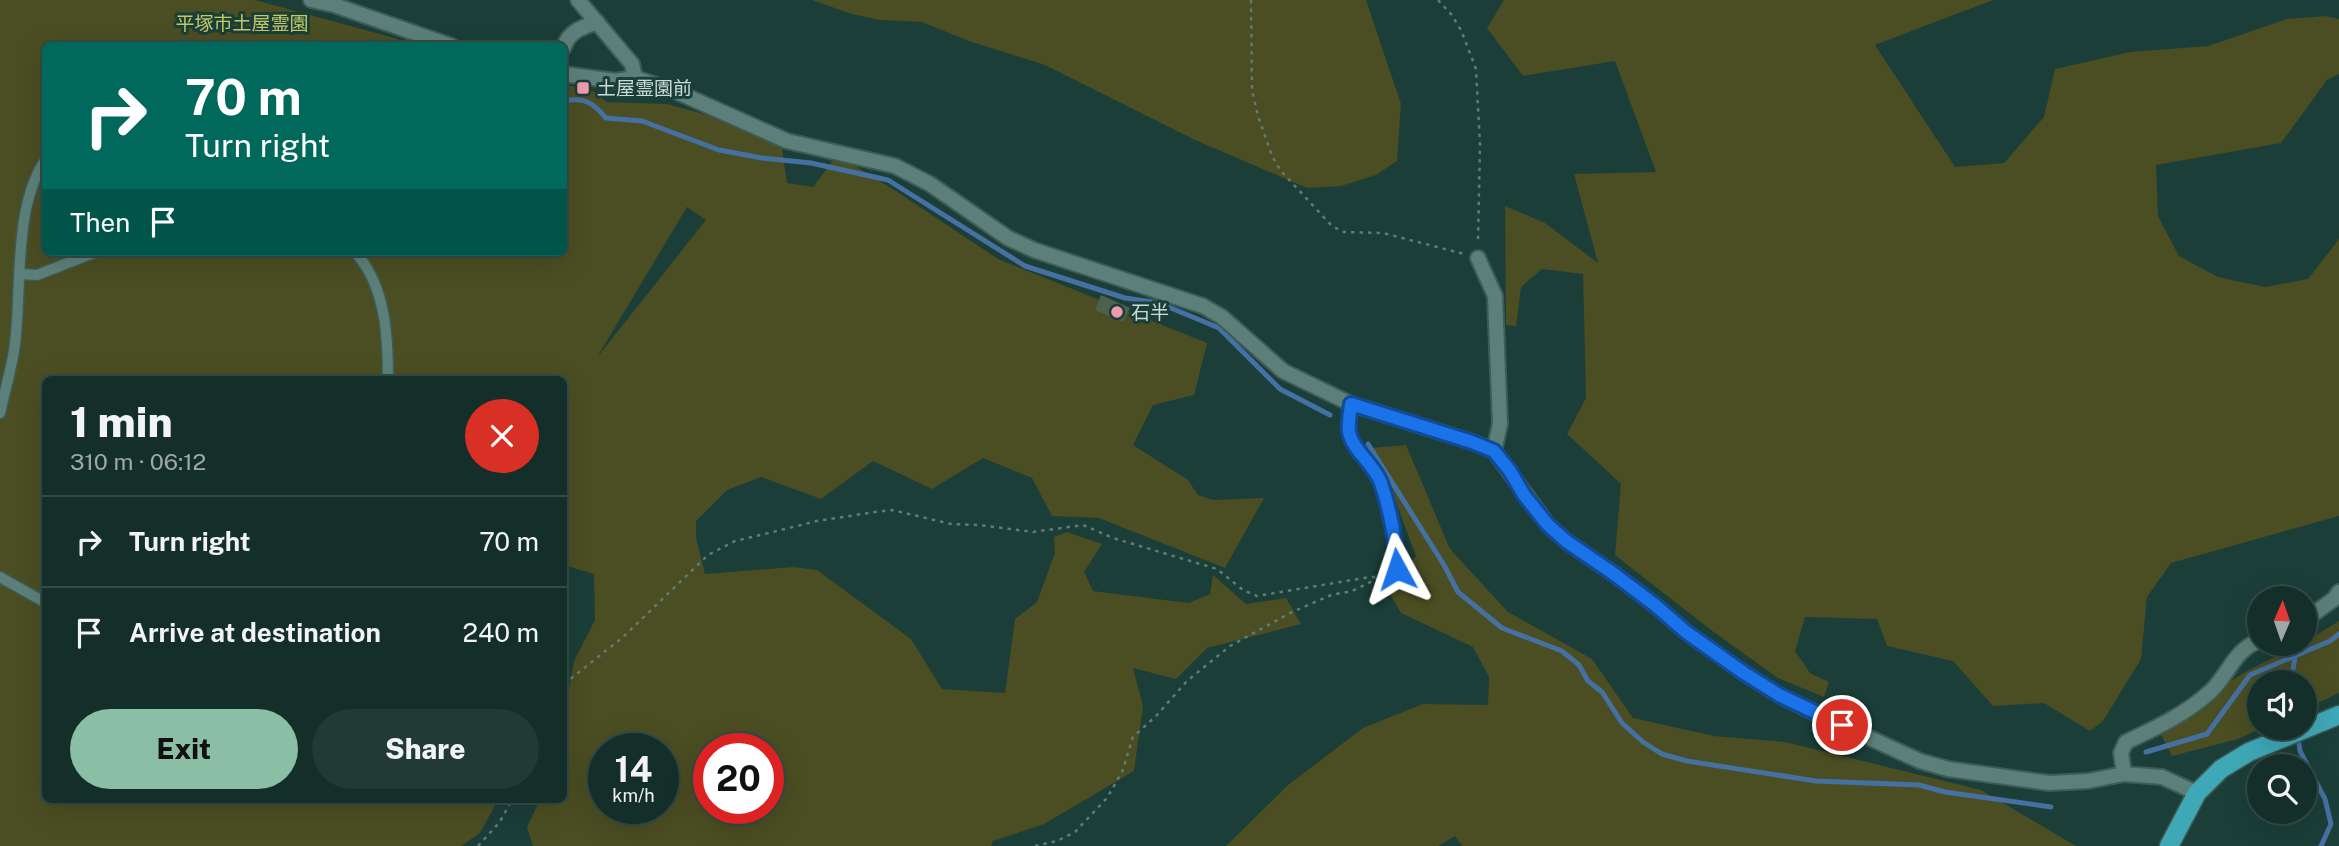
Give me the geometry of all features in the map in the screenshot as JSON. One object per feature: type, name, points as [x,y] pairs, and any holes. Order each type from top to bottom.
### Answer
[{"type":"main road","points":[[2169,846],[2197,793],[2221,769],[2249,752],[2339,715]]},
{"type":"street","points":[[311,0],[392,24],[430,42]]},
{"type":"street","points":[[578,0],[632,64],[635,78]]},
{"type":"street","points":[[565,42],[576,30],[597,22]]},
{"type":"street","points":[[567,74],[615,81],[635,78],[675,90],[787,141],[895,166],[930,184],[1008,238],[1034,250],[1203,306],[1222,317],[1283,371],[1351,404],[1494,451],[1539,515],[1566,541],[1655,605],[1686,632],[1779,695],[1920,761],[1948,769],[2049,783],[2088,781],[2124,774],[2162,777],[2197,793]]},
{"type":"street","points":[[1478,258],[1495,296],[1500,424],[1494,451]]},
{"type":"street","points":[[2317,611],[2339,592]]},
{"type":"street","points":[[2124,774],[2121,753],[2126,742],[2170,721],[2208,694],[2221,681],[2233,660],[2247,647]]},
{"type":"lane","points":[[0,413],[15,345],[24,213],[42,164]]},
{"type":"lane","points":[[21,274],[37,275],[86,256]]},
{"type":"lane","points":[[358,256],[385,314],[387,376]]},
{"type":"lane","points":[[1351,404],[1349,430],[1354,444],[1372,465],[1380,481],[1396,544],[1397,569]]},
{"type":"lane","points":[[0,577],[42,601]]},
{"type":"path","points":[[1251,0],[1254,104],[1272,156],[1280,170],[1332,226],[1344,232],[1383,233],[1478,258],[1479,145],[1476,69],[1461,30],[1438,0]]},
{"type":"path","points":[[567,682],[622,638],[708,555],[735,541],[777,530],[876,512],[892,510],[950,524],[1033,532],[1083,525],[1113,538],[1217,569],[1243,590],[1257,596],[1381,577]]},
{"type":"path","points":[[1035,846],[1057,842],[1075,832],[1107,798],[1122,772],[1133,737],[1187,681],[1230,646],[1290,613],[1331,596],[1352,591],[1397,569]]},
{"type":"path","points":[[478,846],[499,823],[510,803]]},
{"type":"green space","name":"平塚市土屋霊園","points":[[0,0],[255,0],[402,42],[42,42],[42,256],[567,256],[567,86],[592,91],[606,102],[667,104],[780,135],[787,183],[813,187],[837,155],[998,259],[1207,343],[1194,395],[1153,405],[1133,445],[1188,480],[1198,495],[1213,500],[1264,498],[1225,568],[1099,518],[1052,516],[1032,478],[983,458],[932,489],[873,461],[821,499],[761,477],[727,490],[696,521],[696,537],[705,574],[793,567],[817,570],[911,639],[942,689],[1005,693],[1015,619],[1037,602],[1055,553],[1054,537],[1067,532],[1102,544],[1084,572],[1093,591],[1189,603],[1210,594],[1213,575],[1246,604],[1286,598],[1301,624],[1207,648],[1176,679],[1133,668],[1143,706],[1134,771],[1044,824],[993,841],[991,846],[533,846],[527,827],[539,803],[567,803],[567,700],[574,661],[595,620],[594,574],[567,566],[567,376],[42,376],[42,803],[496,803],[480,833],[461,846],[0,846]],"holes":[[[687,207],[706,220],[599,355]]]},
{"type":"green space","points":[[812,0],[1366,0],[1401,104],[1397,161],[1376,175],[1341,186],[1307,188],[1195,140],[1045,65],[969,41],[922,22],[880,20],[852,14]]},
{"type":"green space","points":[[1504,0],[1993,0],[1875,45],[1955,167],[2004,163],[2044,117],[2055,69],[2130,52],[2208,46],[2287,19],[2325,16],[2339,19],[2339,74],[2327,80],[2281,143],[2156,165],[2158,216],[2179,256],[2218,277],[2265,287],[2308,279],[2339,239],[2339,516],[2171,563],[2147,597],[2141,659],[2103,721],[2090,731],[2044,703],[1993,706],[1953,661],[1887,646],[1877,619],[1805,617],[1795,651],[1810,673],[1829,682],[1824,697],[1778,678],[1615,555],[1621,484],[1567,434],[1586,398],[1583,274],[1542,269],[1521,287],[1516,326],[1506,325],[1505,206],[1545,223],[1598,263],[1574,174],[1656,172],[1615,61],[1523,76],[1487,28]]},
{"type":"green space","points":[[1406,445],[1450,549],[1508,612],[1592,659],[1633,718],[1714,736],[1785,742],[1981,790],[2076,846],[1462,846],[1455,836],[1438,846],[1226,846],[1288,785],[1363,728],[1423,704],[1488,705],[1489,677],[1473,647],[1401,613],[1388,591],[1416,556],[1393,494],[1371,448]]},
{"type":"green space","points":[[2339,621],[2339,693],[2317,703],[2317,670],[2249,670],[2277,656],[2317,656],[2317,635]]},
{"type":"green space","points":[[2247,671],[2247,735],[2172,756],[2157,727]]},
{"type":"building","name":"石半","points":[[1101,295],[1130,308],[1123,322],[1095,310]]},
{"type":"waterway","points":[[567,101],[583,100],[606,118],[642,121],[719,150],[811,163],[888,180],[1025,266],[1125,298],[1159,303],[1219,328],[1280,389],[1330,415]]},
{"type":"waterway","points":[[1368,444],[1458,592],[1502,628],[1562,651],[1579,665],[1588,681],[1602,692],[1622,723],[1643,742],[1662,754],[1687,761],[1816,781],[1919,785],[1945,792],[2051,807]]},
{"type":"waterway","points":[[2146,752],[2207,734],[2250,675],[2330,641],[2339,634]]},
{"type":"waterway","points":[[2293,670],[2295,657]]},
{"type":"waterway","points":[[2299,740],[2300,751],[2325,799],[2331,824],[2321,846]]},
{"type":"place","name":"土屋霊園前","points":[[583,88]]},
{"type":"place","name":"石半","points":[[1117,312]]},
{"type":"route","points":[[1397,569],[1396,544],[1380,481],[1372,465],[1354,444],[1349,430],[1351,404],[1494,451],[1524,495],[1548,525],[1566,541],[1744,673],[1779,695],[1842,725]]}]
